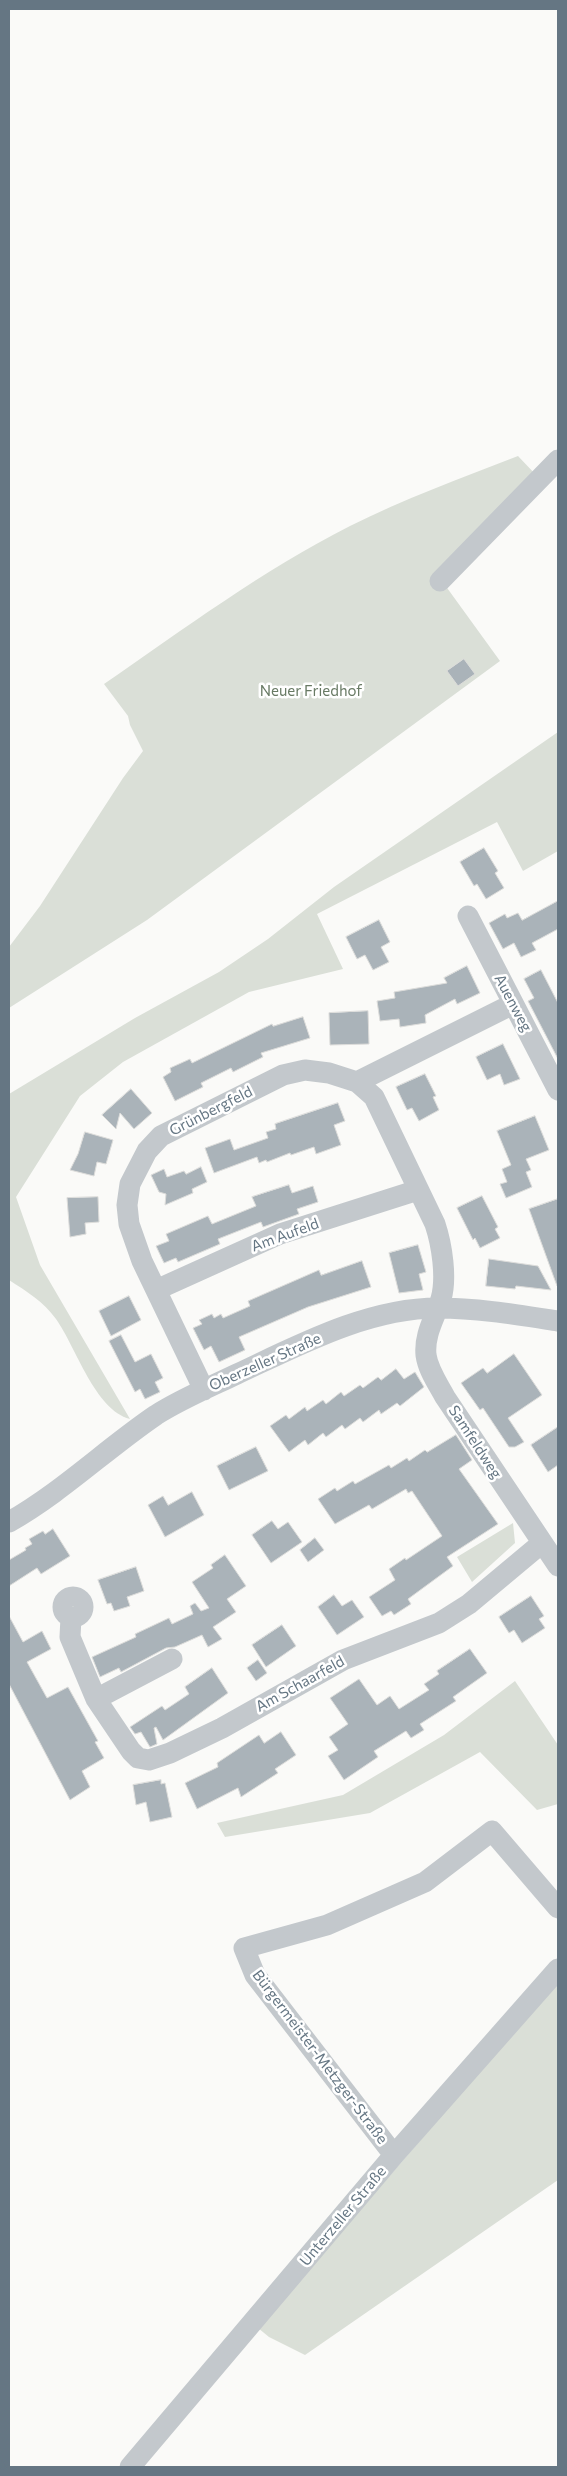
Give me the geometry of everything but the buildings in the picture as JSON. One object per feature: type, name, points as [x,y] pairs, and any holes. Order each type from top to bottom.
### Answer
[{"type":"street","points":[[440,581],[558,460]]},
{"type":"street","name":"Auenweg","points":[[468,916],[558,1090]]},
{"type":"street","points":[[358,1082],[513,1004]]},
{"type":"street","name":"Grünbergfeld","points":[[204,1390],[133,1241],[127,1205],[130,1184],[147,1151],[161,1136],[283,1075],[305,1070],[329,1073],[358,1082],[374,1098],[442,1244],[442,1297],[438,1308]]},
{"type":"street","name":"Am Aufeld","points":[[156,1290],[280,1234],[418,1190]]},
{"type":"street","name":"Oberzeller Straße","points":[[9,1522],[47,1497],[158,1414],[274,1356],[368,1319],[400,1311],[438,1308],[496,1312],[558,1321]]},
{"type":"street","name":"Samfeldweg","points":[[438,1308],[428,1333],[426,1355],[431,1372],[558,1566]]},
{"type":"street","name":"Am Schaarfeld","points":[[71,1617],[70,1637],[96,1699],[131,1751],[138,1758],[149,1760],[170,1753],[222,1728],[342,1660],[439,1623],[469,1604],[542,1543]]},
{"type":"street","points":[[96,1699],[172,1660]]},
{"type":"street","name":"Bürgermeister-Metzger-Straße","points":[[394,2155],[255,1975],[244,1948],[327,1925],[425,1882],[492,1831],[558,1908]]},
{"type":"street","name":"Unterzeller Straße","points":[[130,2467],[394,2155],[537,1990],[558,1969]]},
{"type":"green space","name":"Neuer Friedhof","points":[[518,456],[537,476],[437,574],[500,661],[147,920],[9,1008],[9,947],[40,906],[123,778],[143,751],[130,725],[128,716],[104,684],[224,601],[318,543],[391,507]]},
{"type":"green space","points":[[558,732],[558,851],[523,871],[497,822],[317,914],[343,969],[249,992],[123,1062],[80,1096],[16,1197],[40,1265],[130,1419],[118,1413],[106,1404],[96,1391],[56,1319],[34,1297],[9,1280],[9,1094],[135,1018],[219,972],[268,939],[334,887]]},
{"type":"green space","points":[[513,1523],[515,1543],[472,1582],[457,1557]]},
{"type":"green space","points":[[515,1681],[558,1745],[558,1804],[537,1810],[480,1752],[370,1813],[225,1837],[217,1823],[343,1795],[444,1735]]},
{"type":"green space","points":[[558,1981],[558,2180],[305,2355],[269,2337],[258,2328]]}]
